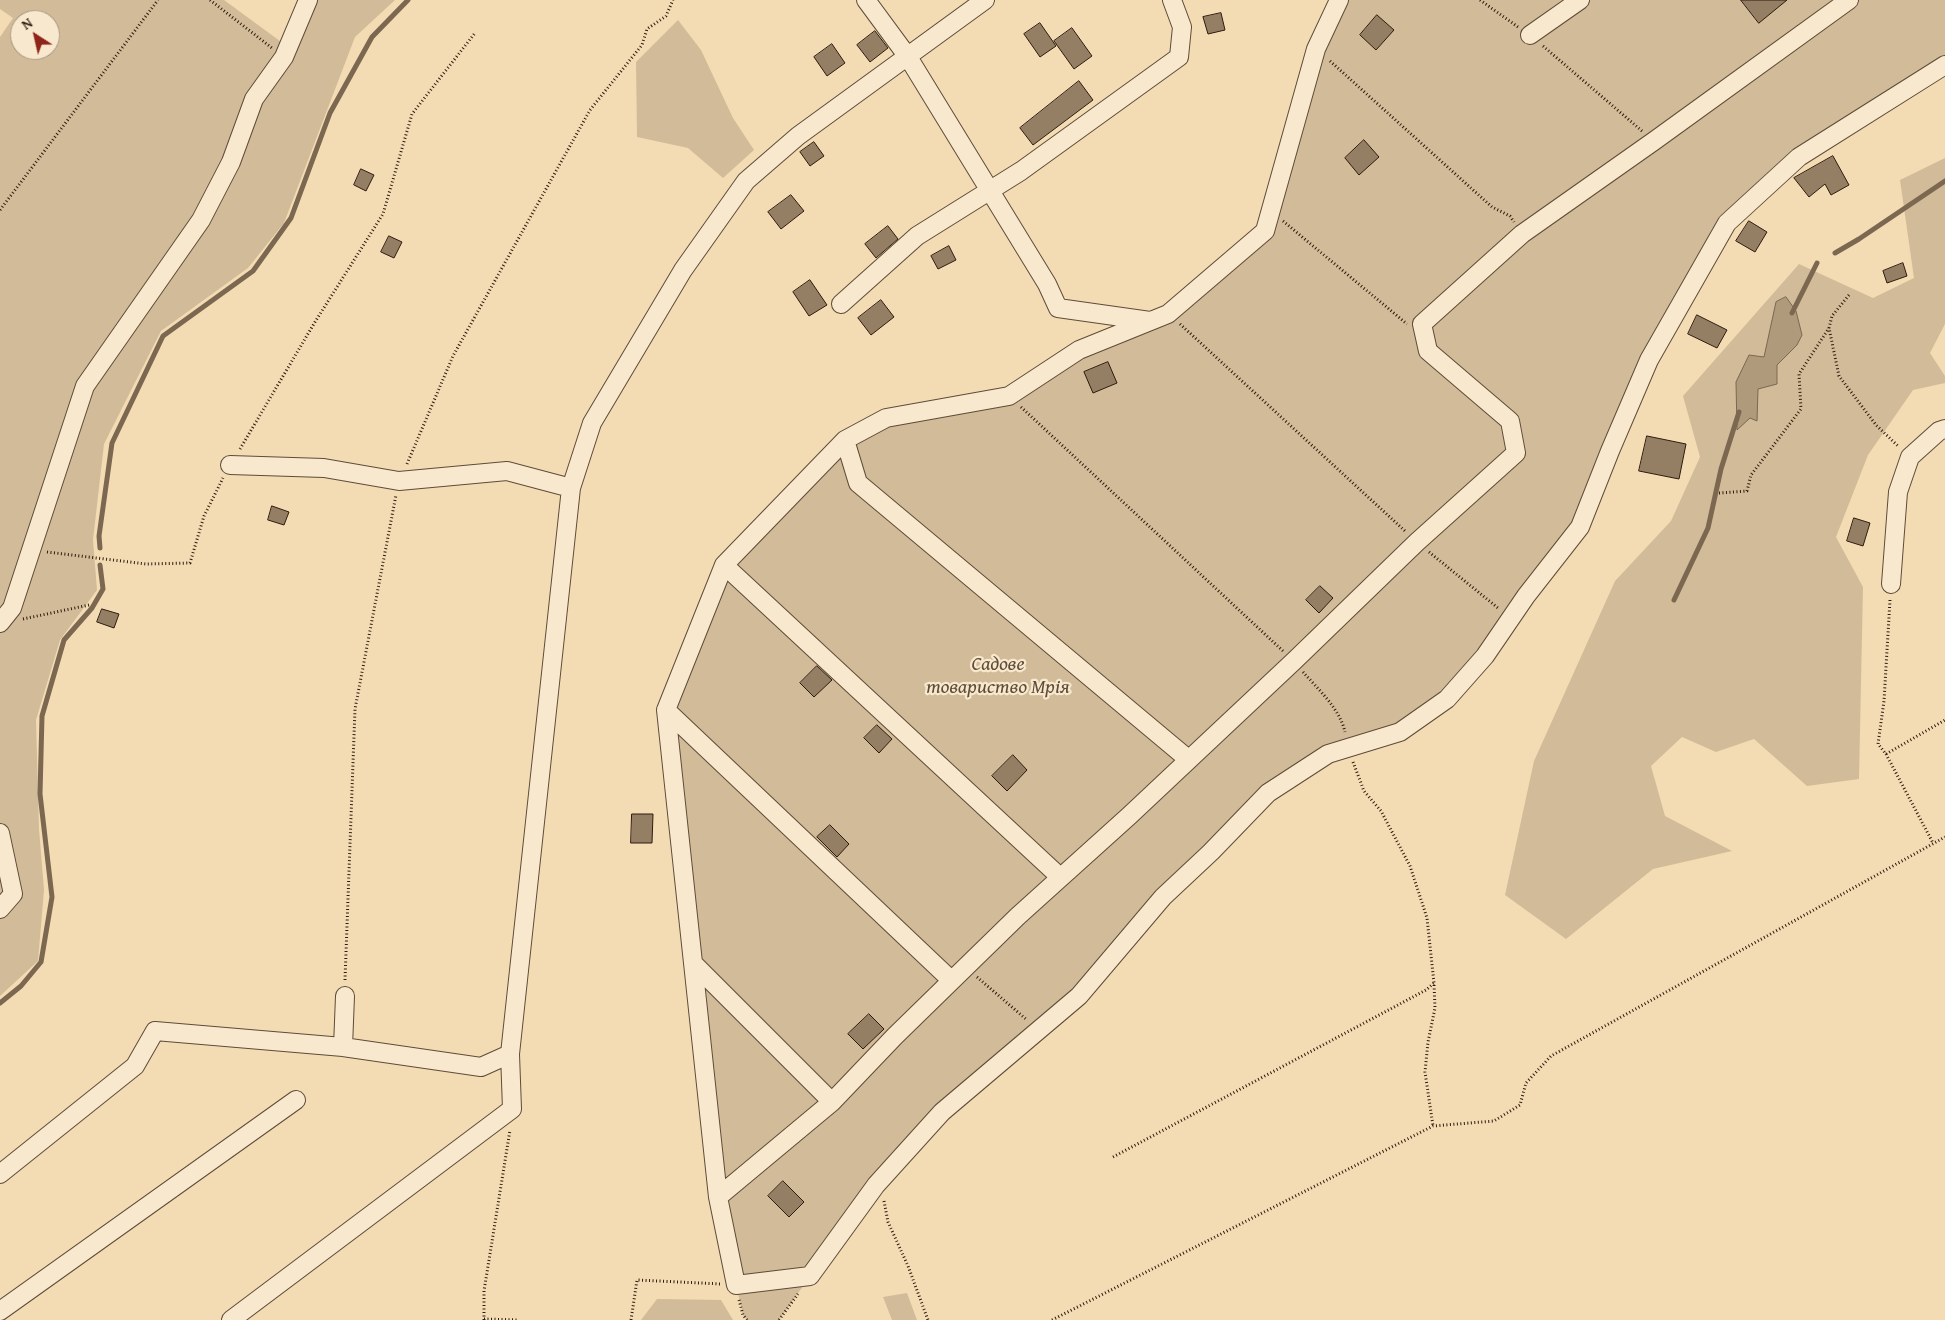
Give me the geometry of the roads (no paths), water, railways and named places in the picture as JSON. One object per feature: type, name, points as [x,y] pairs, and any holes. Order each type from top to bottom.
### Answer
[{"type":"street","points":[[0,623],[12,608],[85,386],[201,220],[231,162],[254,99],[284,57],[308,0]]},
{"type":"street","points":[[866,0],[908,56],[1046,284],[1058,308],[1150,321]]},
{"type":"street","points":[[231,1320],[512,1109],[510,1054],[571,488],[592,424],[683,270],[746,181],[798,136],[984,0]]},
{"type":"street","points":[[841,304],[917,236],[1021,171],[1179,57],[1182,27],[1172,0]]},
{"type":"street","points":[[1339,0],[1316,49],[1265,231],[1168,314],[1079,350],[1009,396],[886,418],[845,440],[724,565],[666,710],[718,1198],[736,1285],[810,1276],[876,1185],[942,1112],[1079,996],[1164,897],[1211,852],[1268,792],[1328,754],[1400,732],[1447,699],[1485,656],[1526,596],[1580,527],[1649,360],[1727,223],[1799,157],[1945,65]]},
{"type":"street","points":[[1530,35],[1580,0]]},
{"type":"street","points":[[718,1198],[832,1102],[951,980],[1294,661],[1417,542],[1516,453],[1510,421],[1428,351],[1422,324],[1522,234],[1850,0]]},
{"type":"street","points":[[1891,584],[1898,492],[1910,457],[1939,431],[1945,429]]},
{"type":"street","points":[[845,440],[858,483],[1188,759]]},
{"type":"street","points":[[230,465],[324,468],[399,481],[508,471],[571,488]]},
{"type":"street","points":[[724,565],[1060,878]]},
{"type":"street","points":[[666,710],[951,980]]},
{"type":"street","points":[[0,833],[13,894],[0,909]]},
{"type":"street","points":[[693,963],[832,1102]]},
{"type":"street","points":[[343,1047],[345,996]]},
{"type":"street","points":[[0,1174],[135,1066],[155,1031],[343,1047],[481,1066],[510,1054]]},
{"type":"street","points":[[0,1311],[296,1100]]},
{"type":"waterway","points":[[100,548],[99,536],[112,443],[163,336],[253,271],[291,218],[330,113],[372,37],[408,0]]},
{"type":"waterway","points":[[1835,253],[1945,181]]},
{"type":"waterway","points":[[1792,313],[1817,263]]},
{"type":"waterway","points":[[1674,600],[1708,528],[1721,469],[1739,412]]},
{"type":"waterway","points":[[0,1003],[21,986],[41,962],[52,897],[40,794],[42,716],[64,640],[92,608],[103,589],[100,565]]},
{"type":"park label","name":"Садове товариство Мрія","points":[[998,676]]}]
